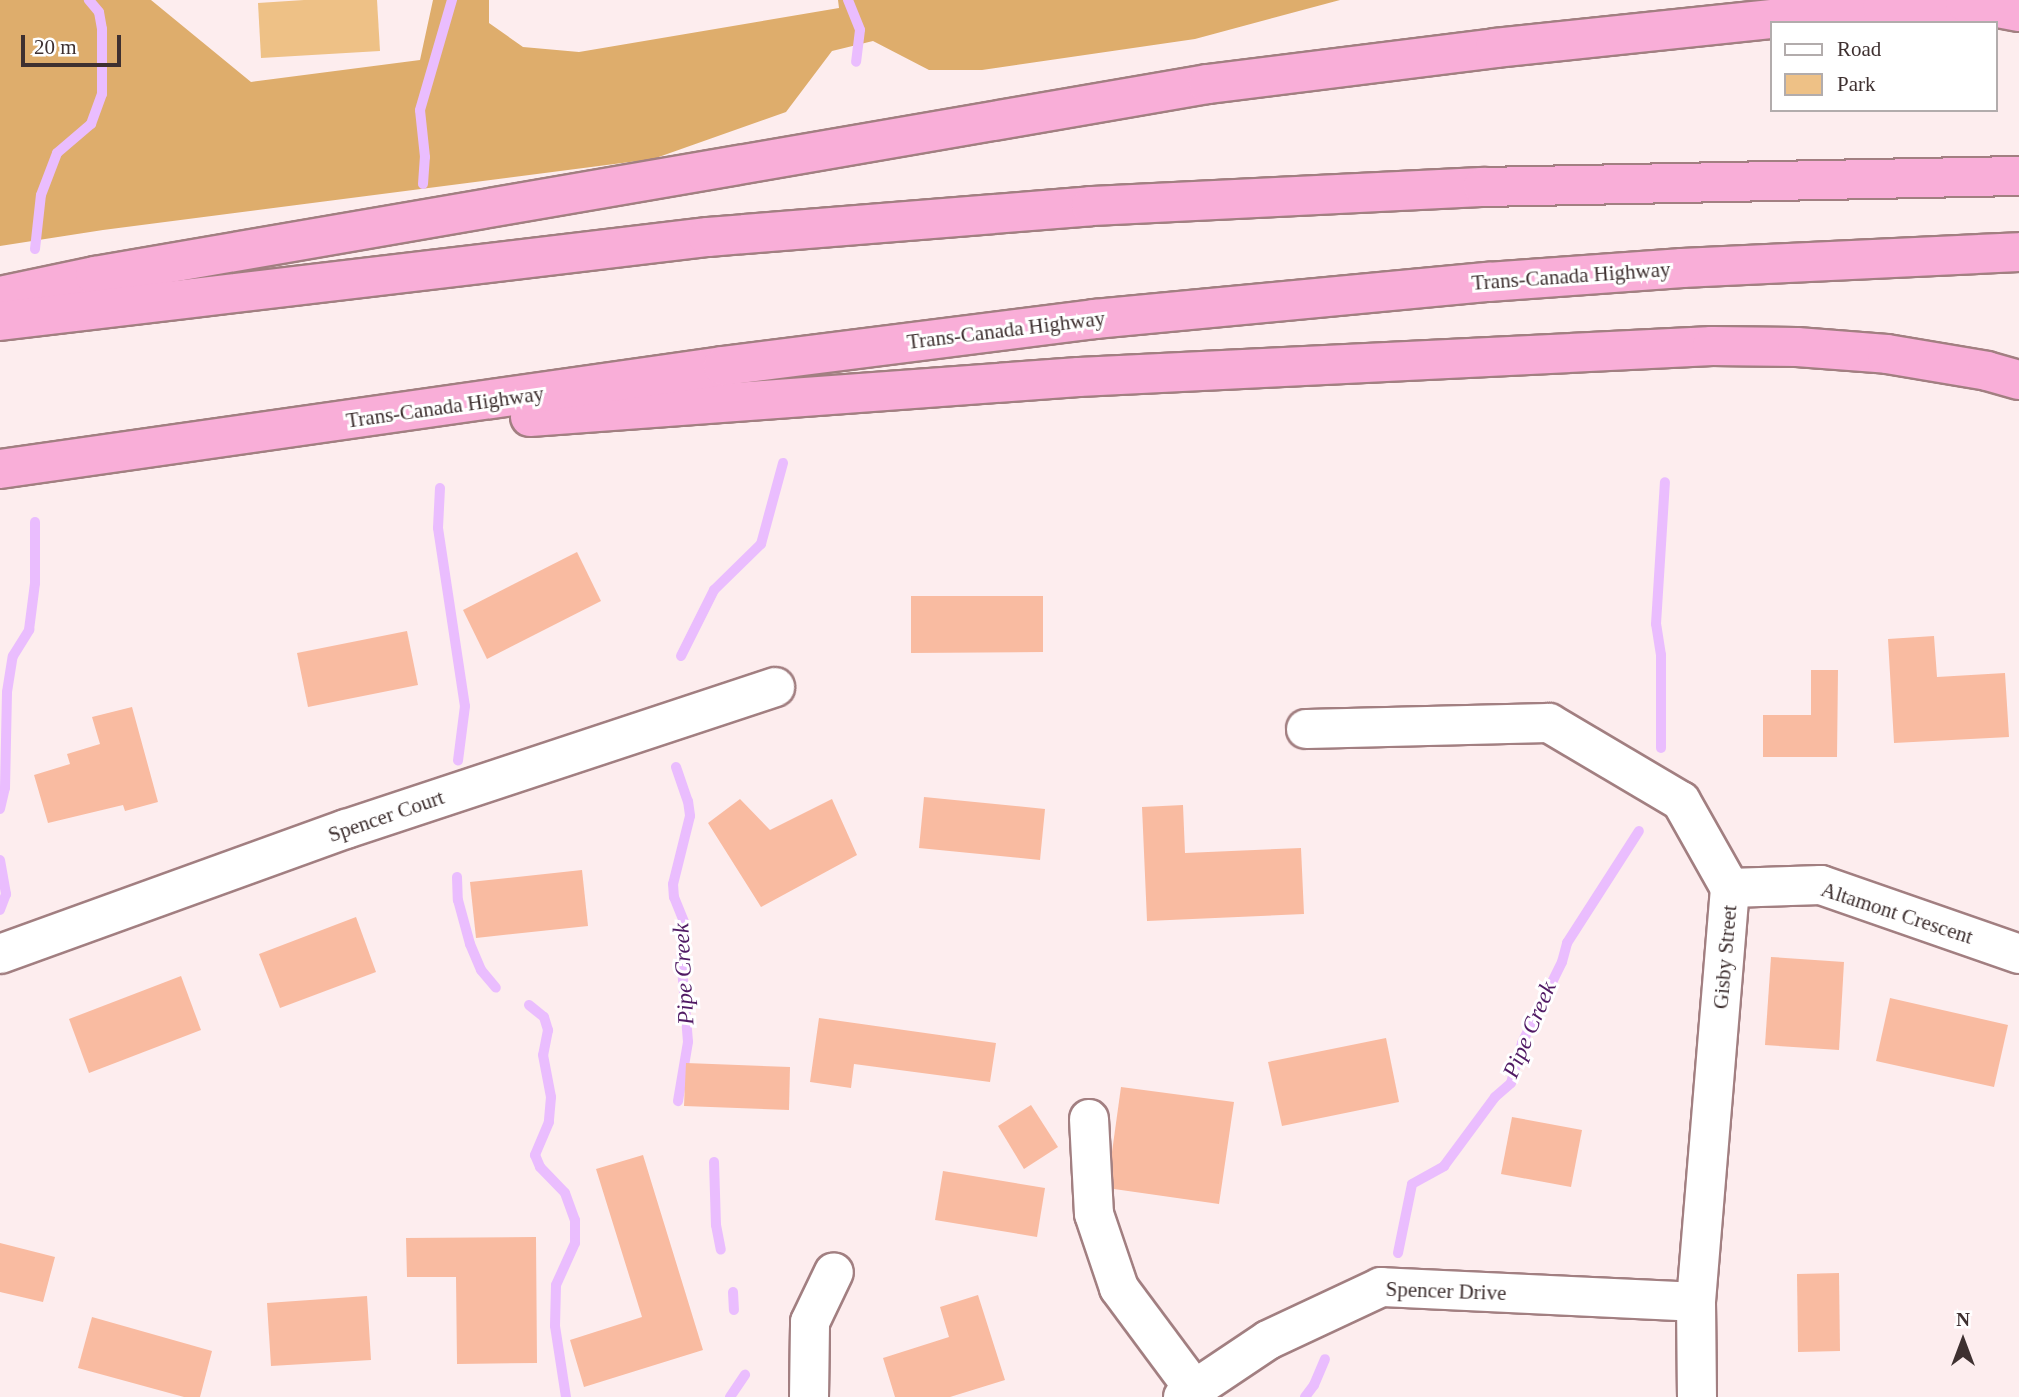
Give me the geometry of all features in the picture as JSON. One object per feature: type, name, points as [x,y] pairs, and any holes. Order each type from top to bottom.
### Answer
[{"type":"highway","points":[[0,296],[95,276],[1208,84],[1494,48],[1893,3],[1965,2],[2019,12]]},
{"type":"highway","points":[[0,321],[708,237],[1091,206],[1497,186],[2019,176]]},
{"type":"highway","name":"Trans-Canada Highway","points":[[0,469],[723,366],[1095,319],[1529,279],[2019,252]]},
{"type":"highway","points":[[252,434],[582,414],[1079,377],[1605,349],[1797,347],[1887,354],[1987,371],[2019,380]]},
{"type":"street","name":"Spencer Court","points":[[0,954],[346,829],[775,687]]},
{"type":"street","name":"Gisby Street","points":[[1306,729],[1549,723],[1681,801],[1730,888],[1696,1302],[1698,1397]]},
{"type":"street","name":"Altamont Crescent","points":[[1730,888],[1821,885],[2019,954]]},
{"type":"street","points":[[1089,1119],[1094,1214],[1119,1288],[1188,1393]]},
{"type":"street","points":[[809,1397],[810,1322],[834,1272]]},
{"type":"street","name":"Spencer Drive","points":[[1188,1393],[1268,1340],[1381,1287],[1696,1302]]},
{"type":"green space","points":[[377,0],[380,51],[261,58],[258,3]]},
{"type":"shaded area","points":[[0,0],[151,0],[251,82],[420,60],[433,0],[489,0],[489,23],[523,47],[579,52],[839,8],[838,0],[1340,0],[1195,39],[982,70],[929,70],[873,41],[832,51],[786,112],[653,159],[103,230],[0,246]]},
{"type":"building","points":[[577,552],[601,601],[487,659],[463,610]]},
{"type":"building","points":[[911,596],[1043,596],[1043,652],[911,653]]},
{"type":"building","points":[[407,631],[418,685],[308,707],[297,653]]},
{"type":"building","points":[[1934,636],[1937,677],[2005,673],[2009,737],[1894,743],[1888,639]]},
{"type":"building","points":[[1811,670],[1838,670],[1837,757],[1763,757],[1763,715],[1811,715]]},
{"type":"building","points":[[132,707],[158,802],[125,811],[123,805],[48,823],[34,775],[70,764],[67,754],[100,744],[92,717]]},
{"type":"building","points":[[924,797],[1045,809],[1040,860],[919,848]]},
{"type":"building","points":[[740,799],[770,830],[832,799],[857,855],[761,907],[708,823]]},
{"type":"building","points":[[1183,805],[1185,853],[1301,848],[1304,914],[1147,921],[1142,807]]},
{"type":"building","points":[[582,870],[588,926],[476,938],[470,882]]},
{"type":"building","points":[[356,917],[376,972],[280,1008],[259,954]]},
{"type":"building","points":[[1771,957],[1844,962],[1839,1050],[1765,1045]]},
{"type":"building","points":[[181,976],[201,1030],[89,1073],[69,1019]]},
{"type":"building","points":[[1890,998],[2008,1025],[1994,1087],[1876,1061]]},
{"type":"building","points":[[819,1018],[996,1043],[990,1082],[854,1064],[851,1088],[810,1082]]},
{"type":"building","points":[[1386,1038],[1399,1102],[1282,1126],[1268,1062]]},
{"type":"building","points":[[686,1063],[790,1067],[789,1110],[684,1106]]},
{"type":"building","points":[[1121,1087],[1234,1102],[1219,1204],[1107,1188]]},
{"type":"building","points":[[1031,1105],[1058,1147],[1024,1169],[998,1126]]},
{"type":"building","points":[[1512,1117],[1582,1130],[1571,1187],[1501,1174]]},
{"type":"building","points":[[643,1155],[703,1350],[584,1387],[570,1340],[642,1317],[596,1169]]},
{"type":"building","points":[[943,1171],[1045,1188],[1037,1237],[935,1220]]},
{"type":"building","points":[[536,1237],[537,1363],[457,1364],[456,1277],[407,1277],[406,1238]]},
{"type":"building","points":[[0,1243],[55,1257],[43,1302],[0,1292]]},
{"type":"building","points":[[1839,1273],[1840,1351],[1798,1352],[1797,1274]]},
{"type":"building","points":[[978,1295],[1005,1380],[950,1397],[895,1397],[883,1358],[949,1337],[940,1307]]},
{"type":"building","points":[[367,1296],[371,1360],[271,1366],[267,1303]]},
{"type":"building","points":[[92,1317],[212,1351],[200,1397],[184,1397],[78,1368]]},
{"type":"waterway","name":"Pipe Creek","points":[[35,249],[41,195],[57,153],[91,124],[102,94],[102,29],[99,12],[89,0]]},
{"type":"waterway","points":[[423,184],[425,157],[420,110],[452,0]]},
{"type":"waterway","name":"Pipe Creek","points":[[848,0],[860,30],[856,62]]},
{"type":"waterway","name":"Pipe Creek","points":[[681,656],[714,590],[761,544],[783,463]]},
{"type":"waterway","name":"Pipe Creek","points":[[1661,748],[1661,655],[1656,624],[1665,482]]},
{"type":"waterway","points":[[440,488],[438,528],[465,706],[458,761]]},
{"type":"waterway","name":"Pipe Creek","points":[[0,809],[5,788],[7,692],[13,656],[29,630],[35,583],[35,522]]},
{"type":"waterway","name":"Pipe Creek","points":[[676,767],[688,801],[690,816],[673,884],[674,897],[685,924],[681,955],[688,1042],[678,1101]]},
{"type":"waterway","name":"Pipe Creek","points":[[1398,1253],[1412,1184],[1444,1166],[1495,1097],[1511,1083],[1522,1043],[1562,962],[1567,943],[1639,831]]},
{"type":"waterway","name":"Pipe Creek","points":[[0,860],[6,894],[0,910]]},
{"type":"waterway","points":[[457,877],[458,900],[470,944],[481,970],[496,988]]},
{"type":"waterway","points":[[529,1005],[544,1017],[548,1030],[543,1055],[551,1097],[549,1122],[535,1155],[540,1167],[565,1193],[575,1220],[575,1243],[556,1285],[555,1326],[566,1397]]},
{"type":"waterway","name":"Pipe Creek","points":[[714,1162],[716,1225],[721,1250]]},
{"type":"waterway","name":"Pipe Creek","points":[[733,1292],[734,1310]]},
{"type":"waterway","name":"Pipe Creek","points":[[1305,1397],[1314,1385],[1325,1359]]},
{"type":"waterway","name":"Pipe Creek","points":[[730,1397],[745,1375]]}]
